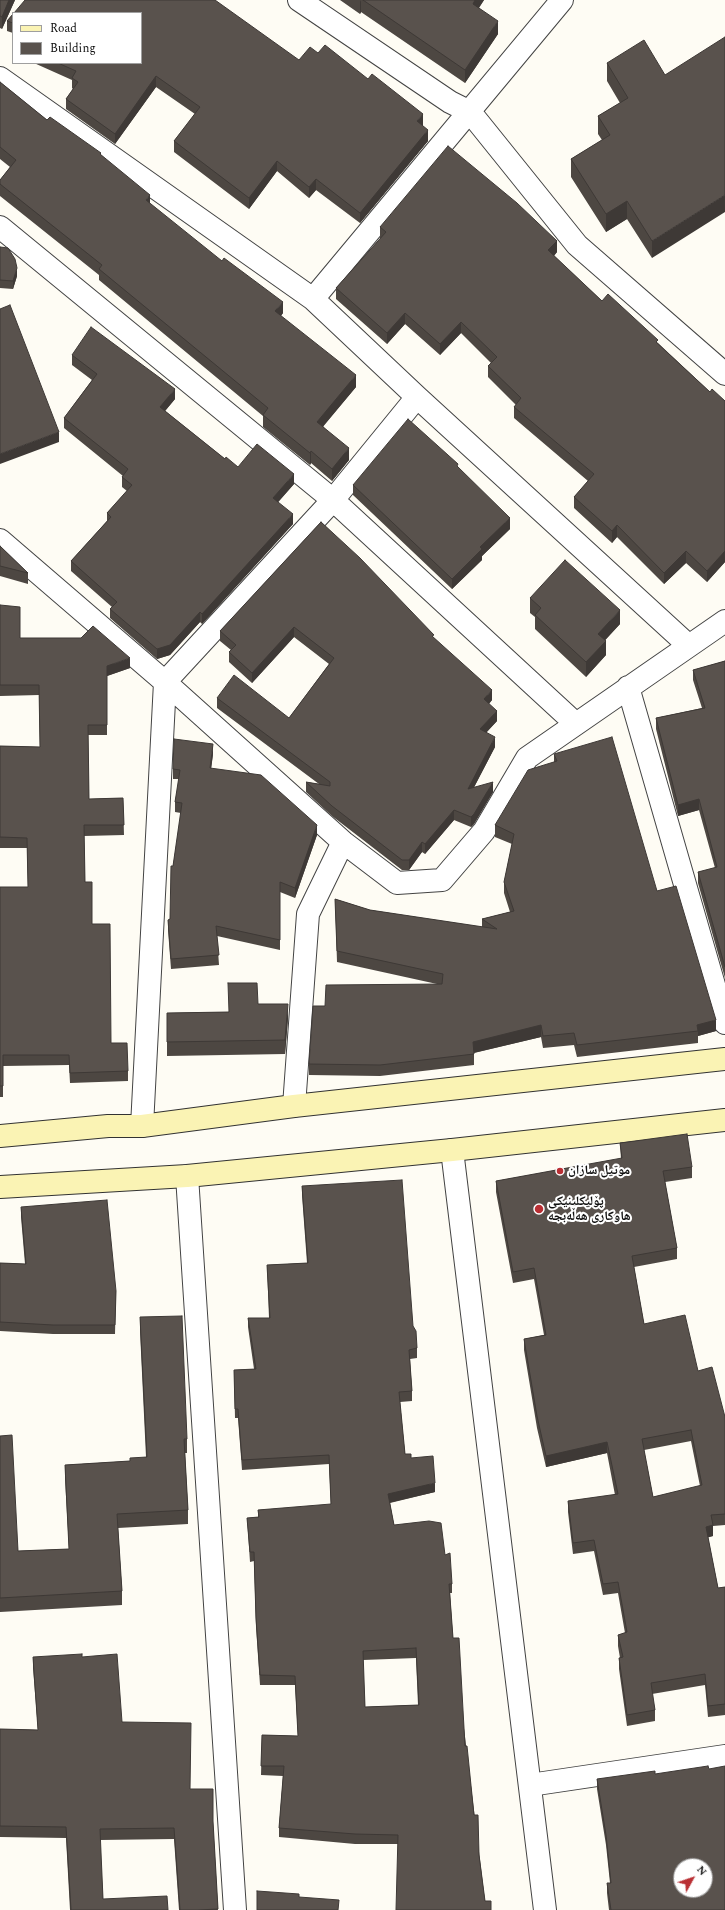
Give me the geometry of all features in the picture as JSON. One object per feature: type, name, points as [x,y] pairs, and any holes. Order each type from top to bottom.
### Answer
[{"type":"main road","points":[[0,1136],[108,1126],[142,1126],[294,1106],[725,1059]]},
{"type":"main road","points":[[0,1187],[187,1176],[452,1150],[725,1120]]},
{"type":"street","points":[[299,0],[450,102],[470,112],[576,245],[725,374]]},
{"type":"street","points":[[313,300],[562,0]]},
{"type":"street","points":[[0,78],[313,300],[688,645]]},
{"type":"street","points":[[0,227],[333,500],[576,724]]},
{"type":"street","points":[[142,1126],[165,682],[333,500],[417,397]]},
{"type":"street","points":[[0,540],[165,682],[343,842],[397,883],[442,880],[484,831],[527,758],[688,645],[725,621]]},
{"type":"street","points":[[628,687],[725,1023]]},
{"type":"street","points":[[294,1106],[308,914],[343,842]]},
{"type":"street","points":[[452,1150],[545,1910]]},
{"type":"street","points":[[187,1176],[235,1910]]},
{"type":"street","points":[[530,1784],[725,1756]]},
{"type":"building","points":[[0,0],[9,0],[2,17],[0,16]]},
{"type":"building","points":[[25,0],[215,0],[299,60],[310,47],[318,53],[325,45],[368,79],[372,74],[423,114],[417,121],[428,130],[360,213],[316,179],[309,187],[277,161],[249,198],[174,141],[200,107],[156,76],[115,134],[66,99],[78,82],[72,78],[76,71],[60,64],[142,64],[142,12],[15,12]]},
{"type":"building","points":[[363,0],[475,0],[473,4],[498,21],[465,70]]},
{"type":"building","points":[[12,15],[12,23],[7,21]]},
{"type":"building","points":[[725,37],[725,195],[652,241],[627,201],[606,214],[571,159],[610,135],[598,116],[628,98],[607,63],[644,40],[665,75]]},
{"type":"building","points":[[0,82],[47,120],[50,117],[101,153],[100,154],[150,195],[146,200],[222,261],[224,258],[283,302],[275,311],[356,375],[317,422],[349,448],[332,469],[311,451],[310,453],[263,415],[268,408],[99,269],[102,265],[0,184],[0,180],[16,160],[0,147]]},
{"type":"building","points":[[448,146],[517,203],[557,241],[548,250],[602,301],[608,294],[658,340],[656,342],[710,392],[712,389],[725,401],[725,551],[707,571],[686,551],[664,573],[617,525],[612,531],[574,497],[594,474],[514,407],[521,398],[488,366],[497,357],[461,322],[440,344],[405,313],[387,333],[336,288],[386,232],[380,227]]},
{"type":"building","points":[[0,247],[8,248],[15,259],[17,268],[13,281],[0,280]]},
{"type":"building","points":[[10,305],[59,432],[0,454],[0,309]]},
{"type":"building","points":[[91,327],[175,389],[160,407],[225,459],[226,457],[238,467],[257,444],[294,474],[273,498],[293,514],[202,614],[200,612],[170,645],[157,649],[110,609],[117,602],[71,561],[111,517],[107,513],[132,485],[122,477],[128,469],[64,418],[97,374],[72,355]]},
{"type":"building","points":[[408,419],[458,464],[457,466],[510,518],[480,547],[482,549],[452,579],[353,485]]},
{"type":"building","points":[[321,522],[360,558],[434,635],[432,636],[492,690],[484,699],[497,711],[480,729],[495,737],[468,789],[493,782],[471,817],[454,810],[425,844],[422,842],[409,860],[402,860],[332,806],[306,782],[330,786],[330,782],[217,698],[234,675],[289,718],[334,658],[294,627],[252,673],[229,652],[236,645],[220,631]]},
{"type":"building","points":[[0,546],[28,573],[0,566]]},
{"type":"building","points":[[565,560],[620,610],[598,634],[606,641],[586,662],[535,615],[541,608],[530,598]]},
{"type":"building","points":[[0,605],[20,607],[20,638],[81,638],[93,626],[130,658],[107,666],[107,725],[88,725],[89,799],[123,798],[124,825],[84,825],[85,882],[92,882],[92,924],[110,924],[111,1043],[127,1043],[128,1071],[70,1073],[69,1055],[3,1055],[3,1086],[0,1086],[0,887],[28,887],[27,838],[0,837],[0,746],[40,747],[39,685],[0,685]]},
{"type":"building","points":[[725,661],[725,967],[698,872],[717,867],[699,799],[678,805],[656,718],[705,708],[693,670]]},
{"type":"building","points":[[612,737],[657,891],[676,886],[716,1020],[697,1025],[698,1031],[577,1045],[574,1033],[543,1036],[541,1025],[473,1042],[474,1054],[380,1065],[309,1064],[313,1006],[325,1006],[326,985],[442,984],[443,974],[337,951],[335,899],[370,910],[497,929],[482,919],[514,911],[504,882],[514,834],[495,825],[528,770],[557,761],[554,754]]},
{"type":"building","points":[[174,739],[213,744],[210,768],[261,775],[317,825],[295,888],[280,882],[280,940],[216,926],[219,955],[171,959],[168,920],[170,919],[171,866],[173,866],[182,803],[175,802],[180,770],[173,769]]},
{"type":"building","points":[[228,983],[257,983],[258,1004],[288,1004],[285,1040],[167,1042],[167,1013],[229,1012]]},
{"type":"building","points":[[687,1134],[692,1167],[663,1171],[677,1248],[632,1256],[644,1324],[685,1315],[698,1371],[712,1367],[725,1417],[725,1514],[711,1515],[713,1525],[706,1527],[718,1588],[725,1587],[725,1704],[708,1706],[705,1674],[651,1683],[655,1710],[627,1715],[619,1658],[623,1657],[618,1635],[627,1632],[618,1582],[603,1584],[594,1540],[573,1543],[568,1501],[618,1494],[607,1442],[546,1456],[537,1416],[524,1339],[546,1335],[534,1268],[513,1272],[496,1181],[622,1158],[620,1143]],"holes":[[[691,1430],[702,1485],[653,1497],[642,1439]]]},
{"type":"building","points":[[402,1180],[413,1326],[416,1331],[417,1348],[409,1350],[412,1391],[399,1392],[405,1454],[411,1454],[411,1458],[433,1456],[435,1483],[388,1494],[394,1525],[429,1521],[441,1523],[445,1555],[450,1553],[452,1584],[449,1584],[453,1638],[459,1638],[465,1746],[467,1746],[474,1815],[478,1815],[479,1855],[485,1901],[491,1901],[491,1910],[396,1910],[398,1835],[355,1834],[279,1828],[284,1766],[261,1766],[262,1735],[298,1736],[295,1676],[260,1675],[256,1618],[254,1552],[250,1552],[247,1518],[259,1517],[258,1510],[331,1504],[329,1455],[242,1460],[238,1409],[235,1409],[234,1370],[256,1369],[248,1318],[270,1318],[267,1265],[308,1263],[302,1186]],"holes":[[[416,1648],[419,1705],[365,1707],[363,1651]]]},
{"type":"building","points":[[107,1200],[116,1291],[115,1325],[53,1325],[0,1322],[0,1263],[26,1264],[21,1207]]},
{"type":"building","points":[[182,1316],[187,1439],[184,1439],[188,1510],[117,1514],[122,1591],[0,1598],[0,1436],[12,1435],[18,1551],[69,1549],[65,1465],[130,1461],[130,1458],[147,1457],[140,1317]]},
{"type":"building","points":[[82,1654],[82,1657],[117,1654],[122,1722],[191,1723],[190,1789],[213,1789],[213,1821],[218,1909],[180,1910],[174,1828],[100,1829],[103,1899],[167,1896],[168,1910],[71,1910],[66,1827],[0,1826],[0,1729],[38,1730],[33,1657]]},
{"type":"building","points":[[708,1766],[709,1769],[725,1766],[725,1910],[611,1910],[607,1883],[611,1883],[606,1835],[597,1779],[655,1771],[655,1774]]},
{"type":"building","points":[[257,1891],[299,1894],[299,1897],[339,1900],[338,1910],[257,1910]]},
{"type":"place","name":"موتيل سازان","points":[[560,1171]]},
{"type":"place","name":"پۆلیکلینیکی هاوکاری هەڵەبجە","points":[[539,1209]]}]
